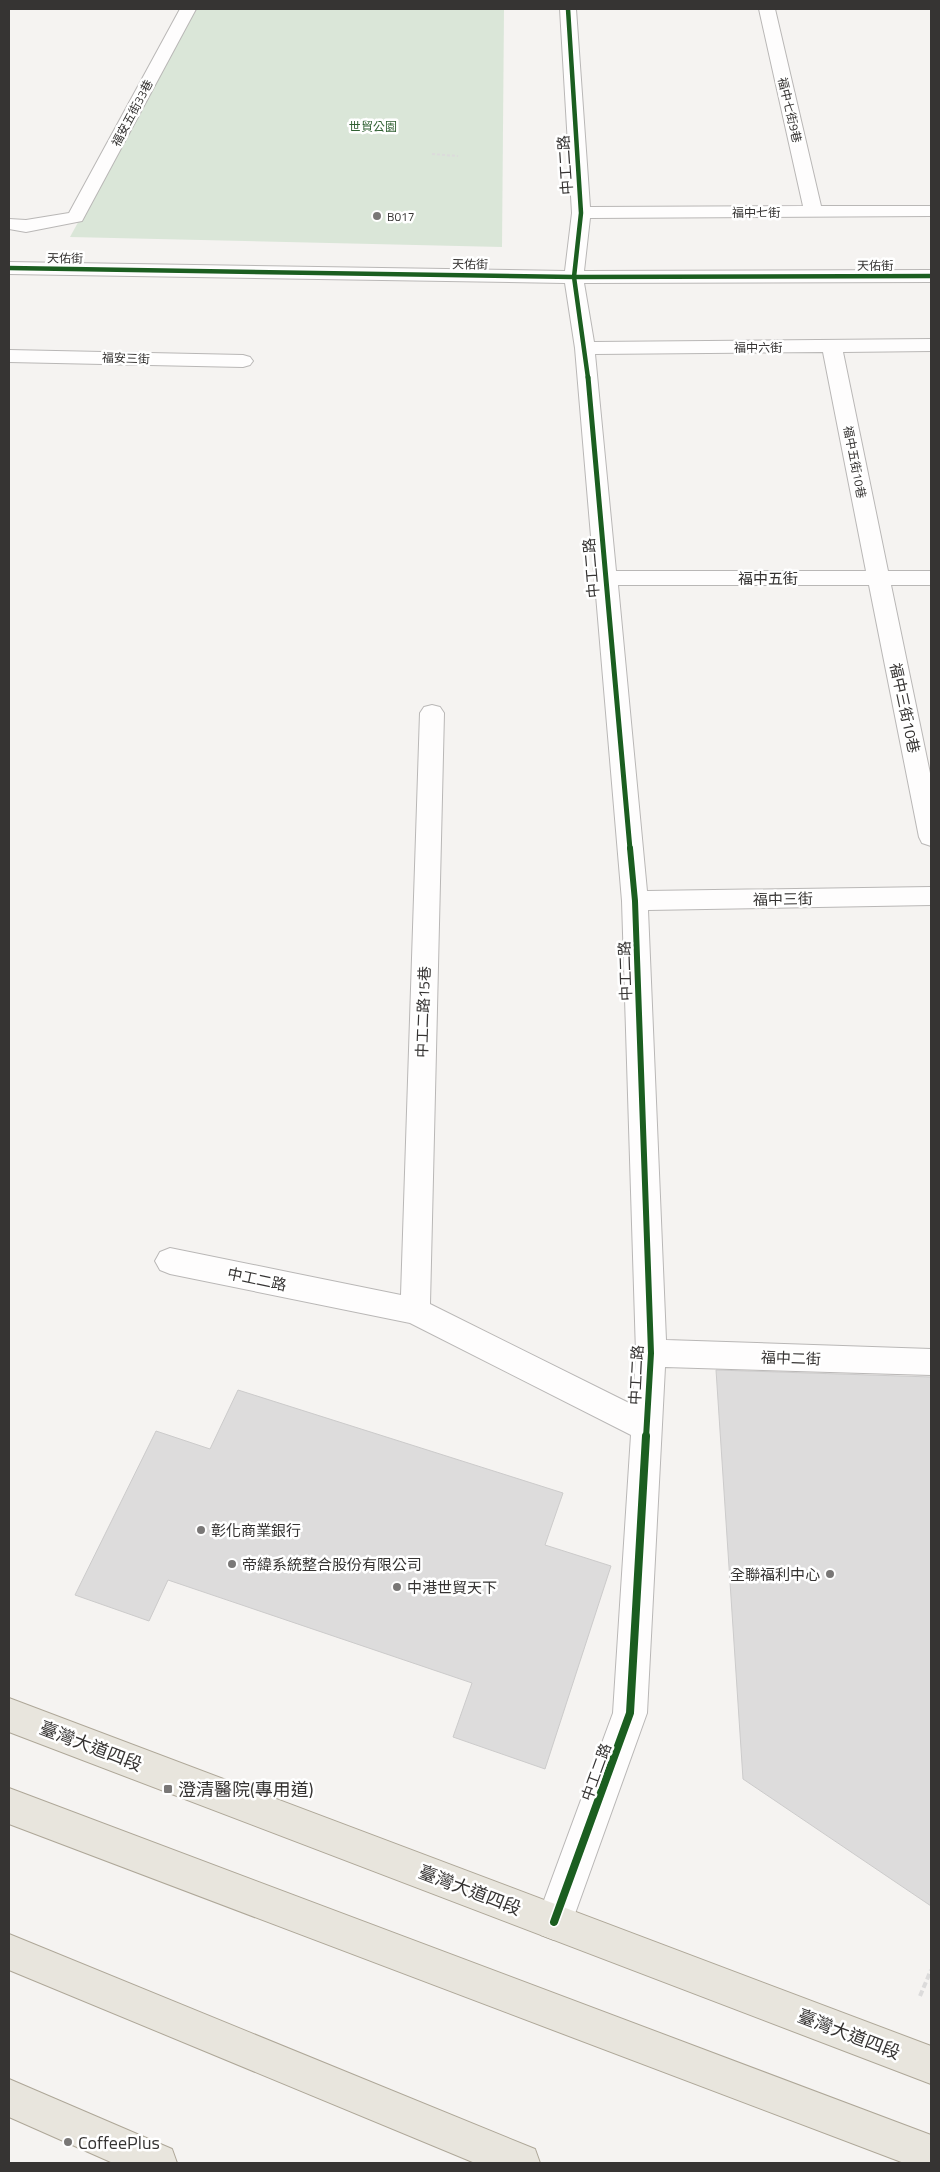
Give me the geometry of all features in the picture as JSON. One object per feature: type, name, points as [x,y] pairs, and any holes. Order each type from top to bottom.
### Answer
[{"type":"main road","name":"臺灣大道四段","points":[[9,1715],[931,2065]]},
{"type":"main road","points":[[9,1806],[931,2154]]},
{"type":"main road","points":[[9,1952],[521,2163]]},
{"type":"main road","points":[[9,2098],[158,2163]]},
{"type":"street","name":"福安五街33巷","points":[[9,224],[26,226],[76,217],[188,9]]},
{"type":"street","name":"中工二路","points":[[554,1922],[630,1713],[645,1427],[651,1353],[635,901],[585,348],[574,277],[581,213],[568,9]]},
{"type":"street","name":"福中七街9巷","points":[[767,9],[813,211]]},
{"type":"street","name":"福中七街","points":[[581,213],[931,211]]},
{"type":"street","name":"天佑街","points":[[9,268],[574,277],[931,276]]},
{"type":"street","name":"福中六街","points":[[585,348],[931,345]]},
{"type":"street","name":"福中五街10巷","points":[[832,346],[878,578]]},
{"type":"street","name":"福安三街","points":[[9,356],[243,361]]},
{"type":"street","name":"福中五街","points":[[605,578],[931,578]]},
{"type":"street","name":"福中三街10巷","points":[[878,578],[931,837]]},
{"type":"street","name":"中工二路15巷","points":[[415,1311],[432,713]]},
{"type":"street","name":"福中三街","points":[[635,901],[931,896]]},
{"type":"street","name":"中工二路","points":[[170,1261],[415,1311],[645,1427]]},
{"type":"street","name":"福中二街","points":[[651,1353],[931,1362]]},
{"type":"path","points":[[432,154],[458,156]]},
{"type":"path","points":[[920,1996],[931,1970]]},
{"type":"green space","name":"世貿公園","points":[[195,9],[504,9],[502,247],[70,237]]},
{"type":"building","name":"全聯福利中心","points":[[716,1370],[931,1377],[931,1906],[743,1779]]},
{"type":"building","name":"中港世貿天下","points":[[238,1390],[563,1493],[545,1545],[611,1566],[545,1769],[453,1737],[472,1683],[168,1580],[149,1621],[75,1595],[156,1431],[210,1449]]},
{"type":"cycle path","points":[[554,1922],[630,1713],[651,1353],[635,901],[585,348],[574,277],[581,213],[568,9]]},
{"type":"cycle path","points":[[9,268],[574,277],[931,276]]},
{"type":"place","name":"B017","points":[[377,216]]},
{"type":"place","name":"彰化商業銀行","points":[[201,1530]]},
{"type":"place","name":"帝緯系統整合股份有限公司","points":[[232,1564]]},
{"type":"place","name":"全聯福利中心","points":[[830,1574]]},
{"type":"place","name":"中港世貿天下","points":[[397,1587]]},
{"type":"place","name":"澄清醫院(專用道)","points":[[168,1789]]},
{"type":"place","name":"CoffeePlus","points":[[68,2142]]}]
